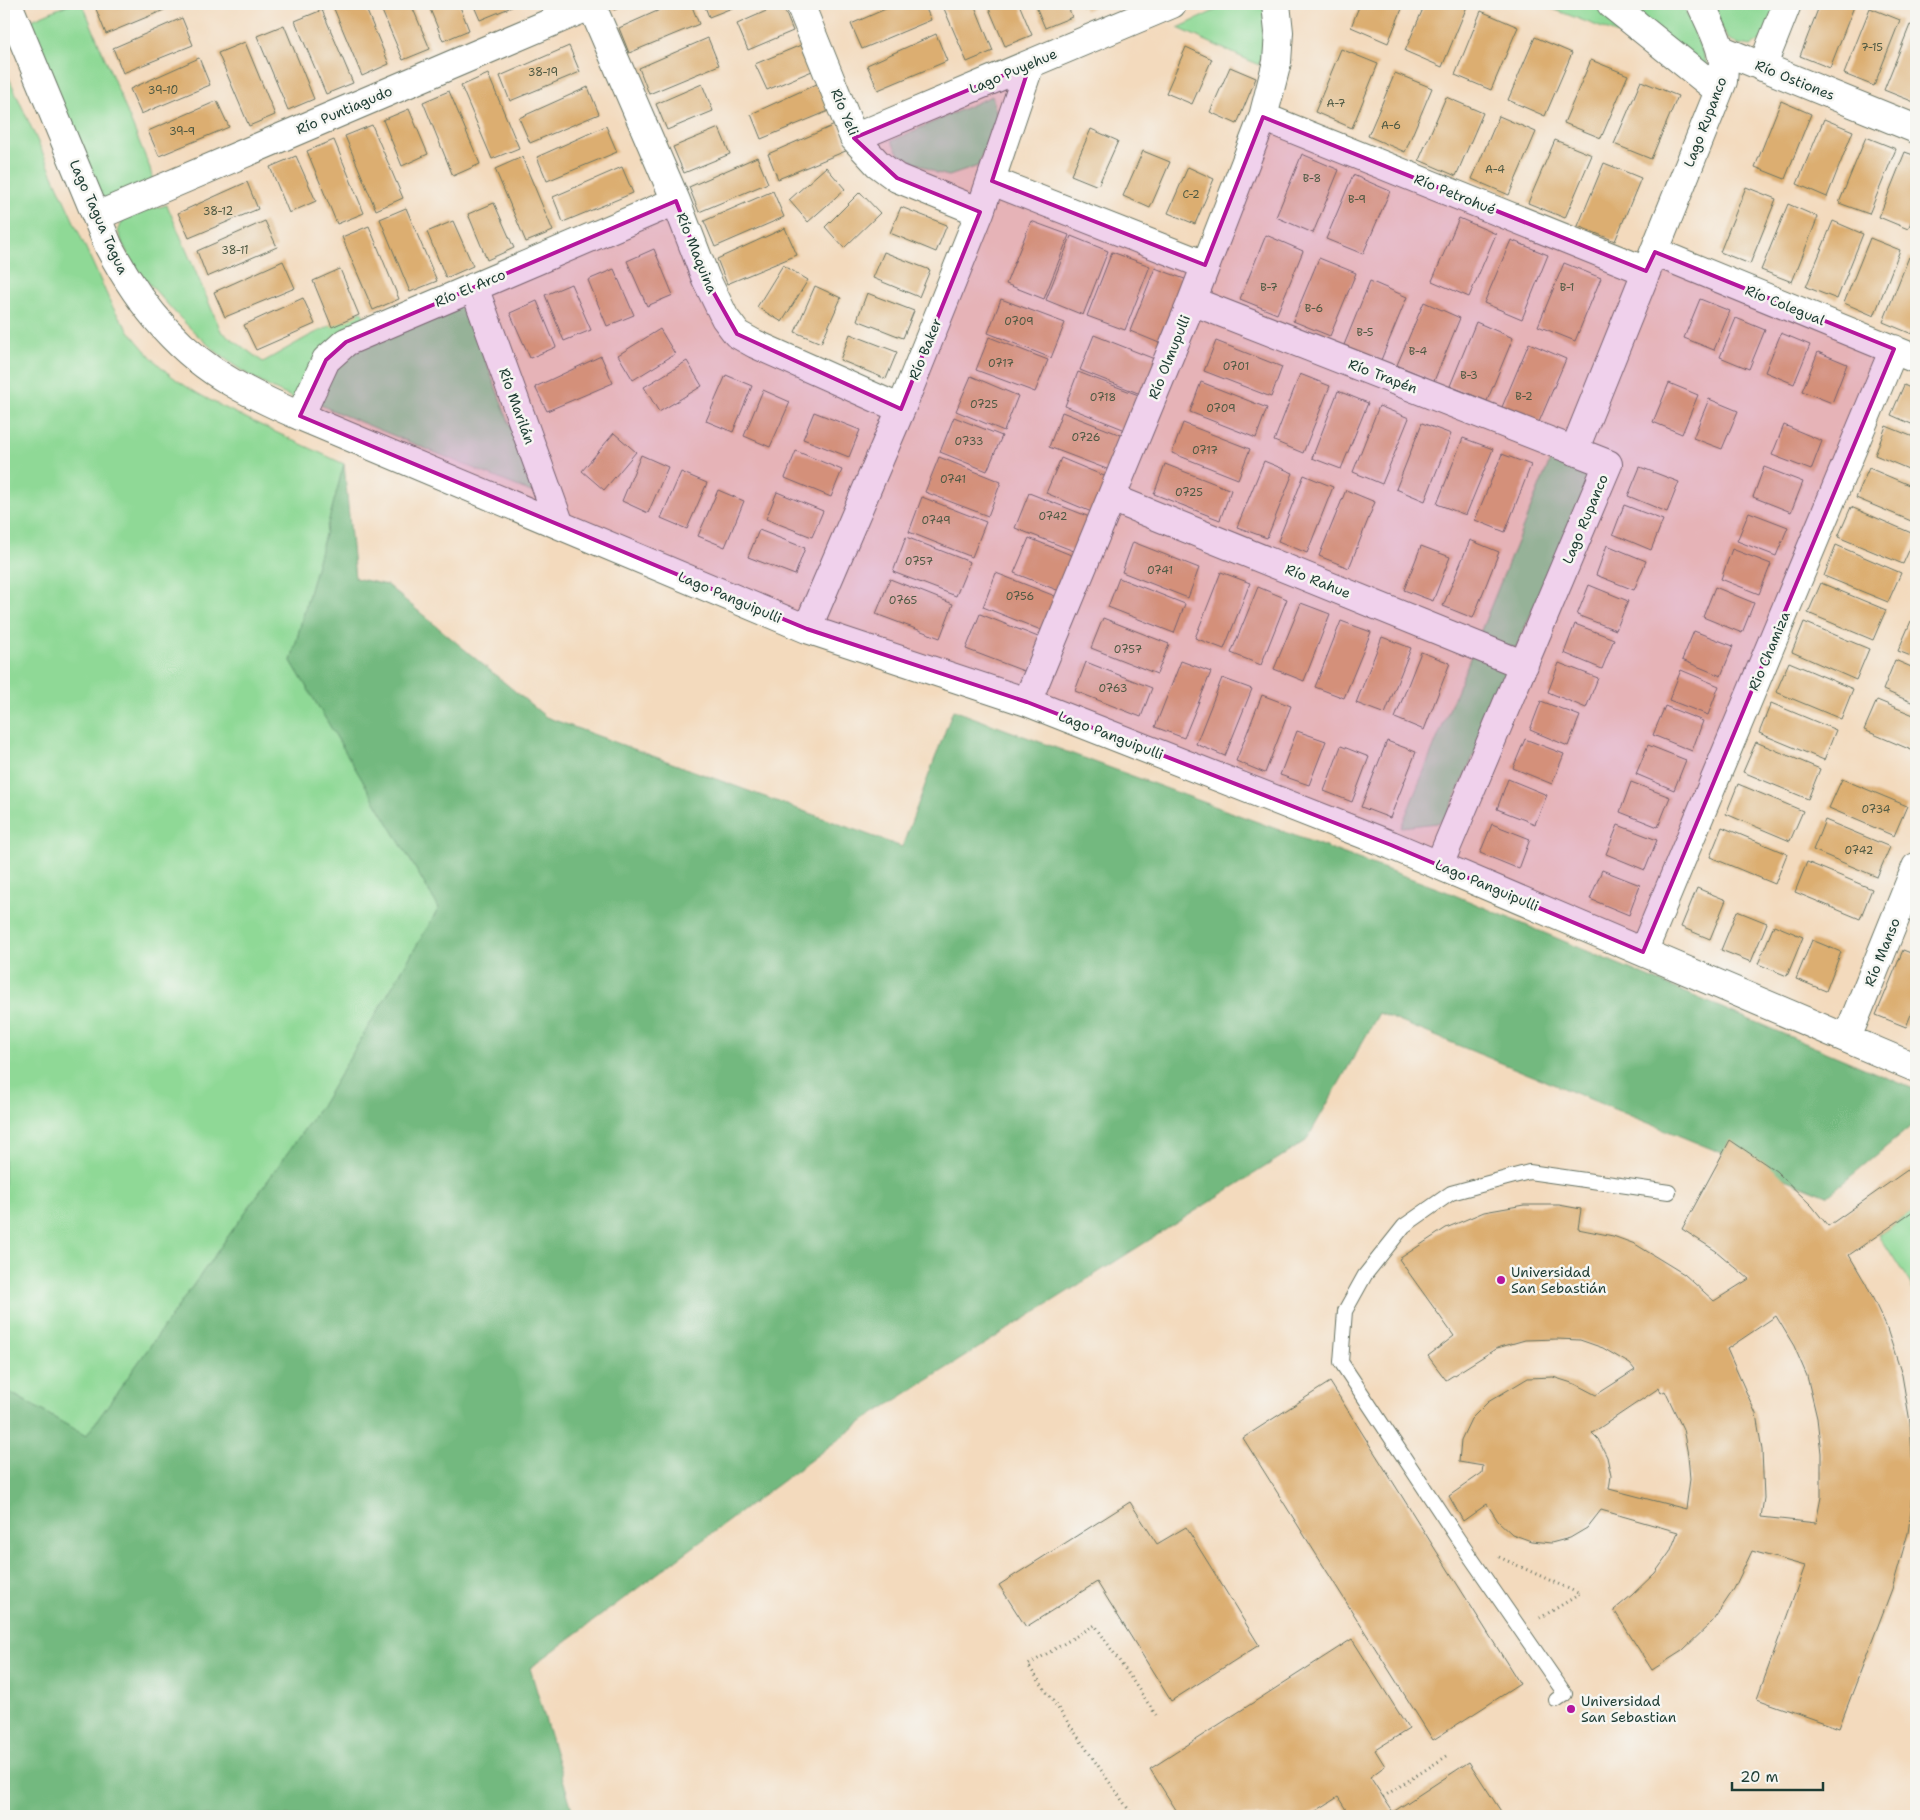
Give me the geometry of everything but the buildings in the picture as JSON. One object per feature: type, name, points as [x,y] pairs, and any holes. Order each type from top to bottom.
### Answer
[{"type":"street","name":"Río Maquina","points":[[592,4],[676,201],[706,279],[725,318],[737,334],[755,344],[901,408]]},
{"type":"street","name":"Río Puntiagudo","points":[[97,216],[592,4]]},
{"type":"street","name":"Río Yeli","points":[[800,4],[854,138],[878,164],[897,178],[980,212]]},
{"type":"street","name":"Lago Puyehue","points":[[854,138],[1172,4]]},
{"type":"street","name":"Río Olmupulli","points":[[1027,702],[1192,301],[1263,117],[1276,62],[1279,32],[1276,4]]},
{"type":"street","points":[[1611,4],[1719,91]]},
{"type":"street","points":[[1701,4],[1722,50]]},
{"type":"street","points":[[1762,67],[1787,4]]},
{"type":"street","name":"Lago Tagua Tagua","points":[[14,6],[110,247],[126,278],[146,307],[169,334],[198,360],[230,382],[300,416]]},
{"type":"street","name":"Lago Rupanco","points":[[1439,865],[1608,464],[1574,451],[1723,81],[1722,50]]},
{"type":"street","name":"Río Ostiones","points":[[1722,50],[1916,129]]},
{"type":"street","name":"Río Baker","points":[[807,629],[901,408],[980,212],[1030,64]]},
{"type":"street","name":"Río Petrohué","points":[[1263,117],[1650,261]]},
{"type":"street","points":[[992,181],[1205,265]]},
{"type":"street","name":"Río El Arco","points":[[300,416],[326,360],[346,342],[676,201]]},
{"type":"street","name":"Río Colegual","points":[[1650,261],[1905,354]]},
{"type":"street","name":"Río Marilán","points":[[474,287],[560,525]]},
{"type":"street","name":"Río Trapén","points":[[1192,301],[1574,451]]},
{"type":"street","name":"Rio Chamiza","points":[[1643,952],[1905,354]]},
{"type":"street","name":"Lago Panguipulli","points":[[300,416],[807,629],[1027,702],[1439,865],[1916,1068]]},
{"type":"street","name":"Río Rahue","points":[[1112,498],[1524,665]]},
{"type":"street","name":"Río Manso","points":[[1847,1038],[1916,867]]},
{"type":"lane","points":[[1556,1700],[1565,1694],[1458,1539],[1341,1362],[1345,1311],[1365,1275],[1404,1226],[1451,1193],[1528,1172],[1669,1192]]},
{"type":"path","points":[[1458,1539],[1580,1594],[1520,1630]]},
{"type":"path","points":[[1133,1816],[1028,1665],[1095,1625],[1156,1715]]},
{"type":"path","points":[[1383,1798],[1450,1754]]},
{"type":"highlighted area","points":[[1030,64],[992,181],[1205,265],[1263,117],[1646,271],[1655,252],[1894,349],[1643,952],[1391,845],[1027,702],[807,629],[300,416],[326,360],[346,342],[676,201],[706,279],[737,334],[901,409],[980,212],[897,178],[854,138]]},
{"type":"green space","points":[[69,4],[82,4],[86,12],[150,168],[153,182],[105,200],[100,194],[28,24],[34,19]]},
{"type":"green space","points":[[1229,4],[1261,4],[1264,6],[1266,42],[1259,65],[1178,28]]},
{"type":"green space","points":[[1540,4],[1683,4],[1707,64],[1704,67]]},
{"type":"green space","points":[[1708,4],[1780,4],[1760,41],[1751,46],[1738,44],[1728,39]]},
{"type":"green space","points":[[4,67],[112,306],[144,350],[168,373],[198,394],[344,464],[291,661],[439,908],[323,1103],[86,1436],[4,1389]]},
{"type":"green space","points":[[992,96],[997,116],[978,166],[949,176],[937,173],[899,154],[891,141]]},
{"type":"green space","points":[[167,205],[221,331],[263,362],[309,336],[361,311],[369,324],[299,400],[259,381],[224,358],[176,314],[136,267],[118,231],[123,220],[132,214]]},
{"type":"green space","points":[[461,305],[468,314],[535,491],[531,492],[329,409],[321,405],[318,400],[343,357]]},
{"type":"green space","points":[[1551,458],[1563,459],[1579,465],[1591,477],[1516,648],[1478,638]]},
{"type":"green space","points":[[344,464],[355,578],[387,585],[546,717],[902,847],[953,710],[1445,891],[1916,1090],[1916,1122],[1827,1196],[1379,1013],[1306,1141],[866,1419],[530,1668],[574,1816],[4,1816],[4,1389],[86,1436],[323,1103],[439,908],[291,661]]},
{"type":"green space","points":[[1473,651],[1511,672],[1446,818],[1437,823],[1401,827]]},
{"type":"green space","points":[[1916,1209],[1916,1297],[1910,1283],[1879,1235]]},
{"type":"place","name":"Universidad San Sebastián","points":[[1501,1280]]},
{"type":"place","name":"Universidad San Sebastian","points":[[1571,1709]]}]
